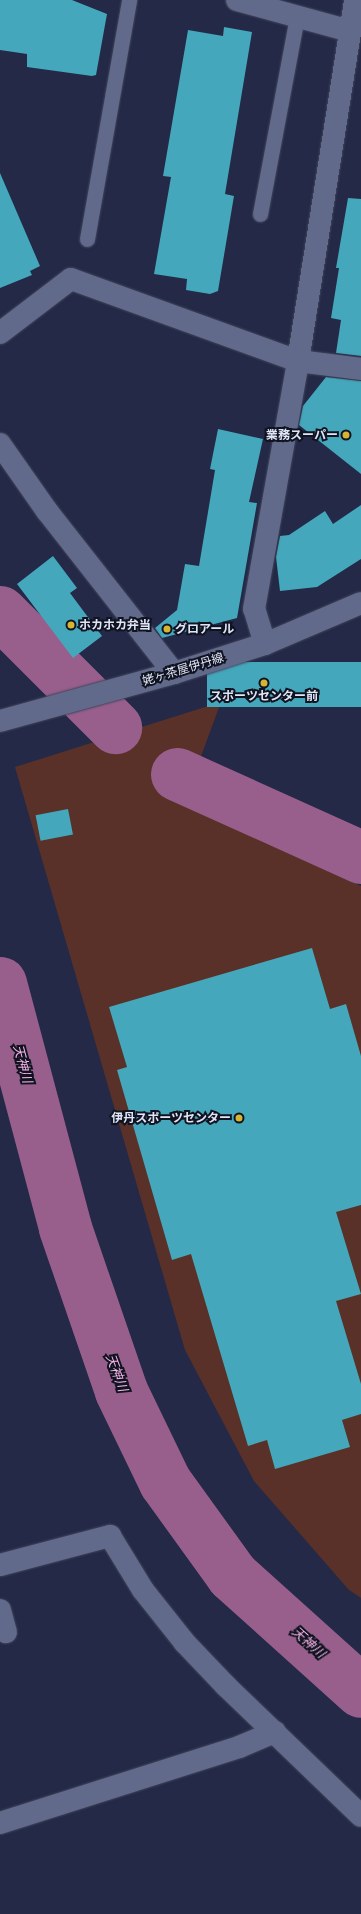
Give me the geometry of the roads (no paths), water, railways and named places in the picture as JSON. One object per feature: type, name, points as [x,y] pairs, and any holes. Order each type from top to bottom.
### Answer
[{"type":"street","points":[[237,0],[350,31]]},
{"type":"street","points":[[265,644],[254,609],[298,361],[355,0]]},
{"type":"street","points":[[0,333],[71,279],[298,361],[361,369]]},
{"type":"street","points":[[0,444],[47,511],[174,673]]},
{"type":"street","name":"姥ヶ茶屋伊丹線","points":[[0,721],[174,673],[265,644],[361,603]]},
{"type":"street","points":[[0,1565],[110,1536],[143,1590],[185,1643],[361,1816]]},
{"type":"street","points":[[0,1610],[6,1632]]},
{"type":"street","points":[[0,1823],[239,1747],[275,1732]]},
{"type":"lane","points":[[87,239],[129,0]]},
{"type":"lane","points":[[260,214],[297,16]]},
{"type":"waterway","points":[[0,612],[115,727]]},
{"type":"waterway","points":[[177,774],[361,857]]},
{"type":"waterway","name":"天神川","points":[[0,983],[65,1228],[121,1391],[165,1482],[232,1575],[361,1691]]},
{"type":"place","name":"業務スーパー","points":[[346,435]]},
{"type":"place","name":"ホカホカ弁当","points":[[71,625]]},
{"type":"place","name":"グロアール","points":[[167,629]]},
{"type":"place","name":"スポーツセンター前","points":[[264,683]]},
{"type":"place","name":"伊丹スポーツセンター","points":[[239,1118]]}]
